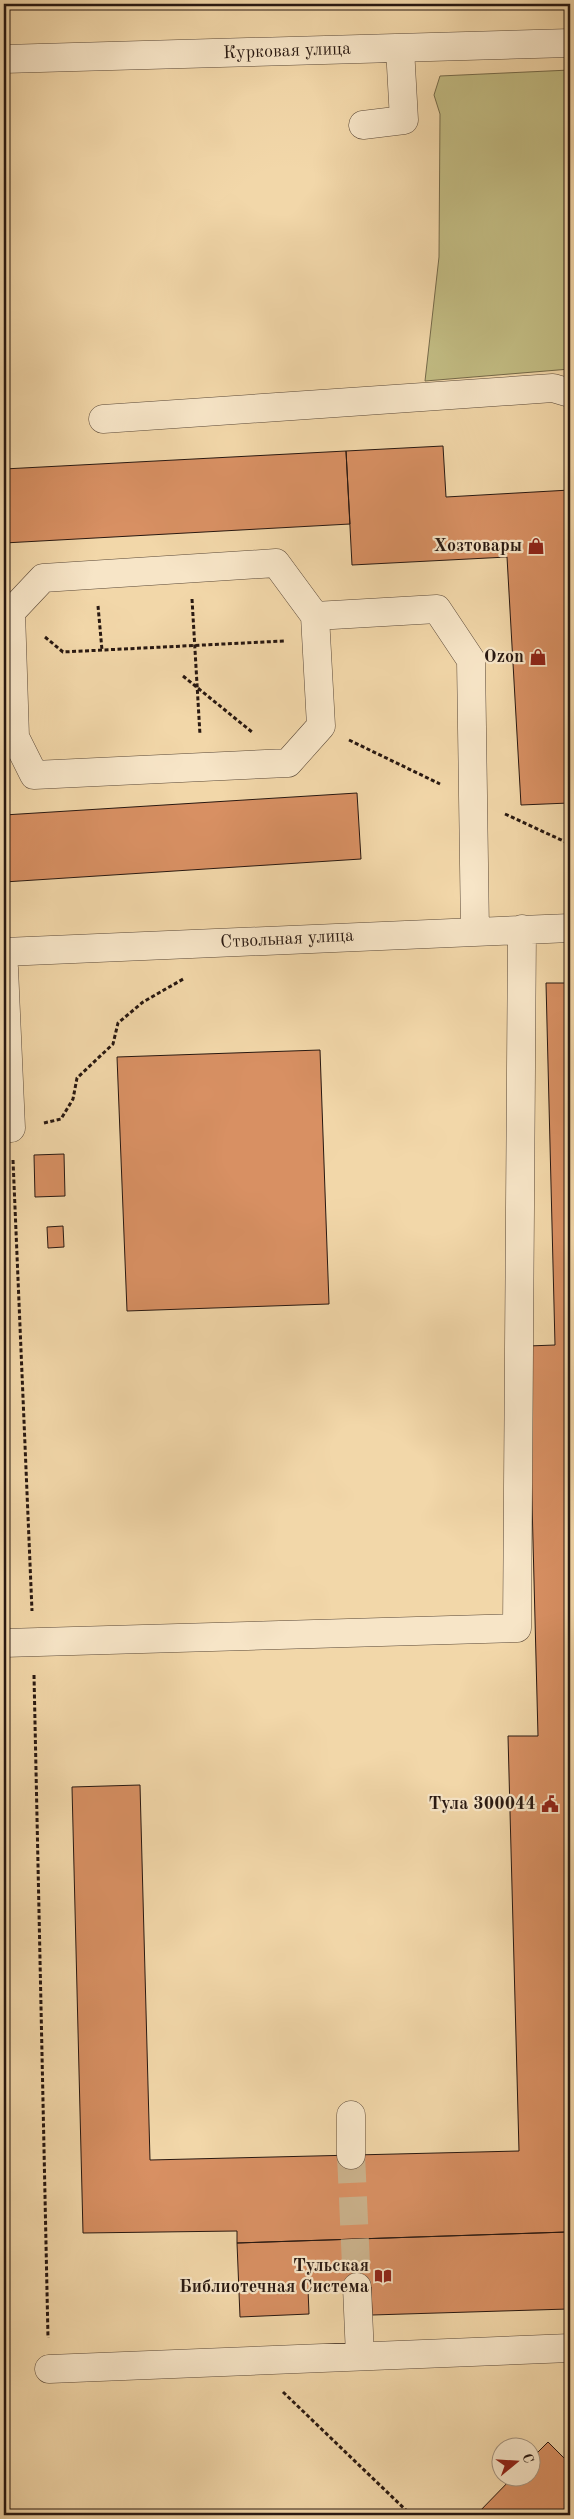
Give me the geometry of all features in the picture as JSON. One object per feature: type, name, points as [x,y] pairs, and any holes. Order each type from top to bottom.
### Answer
[{"type":"street","name":"Курковая улица","points":[[4,59],[570,43]]},
{"type":"street","points":[[363,125],[404,120],[400,48]]},
{"type":"street","points":[[102,419],[553,388],[570,393]]},
{"type":"street","points":[[276,563],[316,628],[321,726],[288,764],[34,775],[9,738],[11,612],[43,578],[190,569],[276,563]]},
{"type":"street","points":[[316,628],[437,609],[470,660],[475,931]]},
{"type":"street","name":"Ствольная улица","points":[[4,952],[570,928]]},
{"type":"street","points":[[4,1642],[517,1628],[522,929]]},
{"type":"street","points":[[4,968],[8,1128]]},
{"type":"street","points":[[351,2115],[351,2155]]},
{"type":"street","points":[[357,2287],[360,2356]]},
{"type":"street","points":[[49,2369],[570,2348]]},
{"type":"path","points":[[190,569],[202,768]]},
{"type":"path","points":[[95,575],[102,650]]},
{"type":"path","points":[[11,612],[64,652],[196,646],[316,628]]},
{"type":"path","points":[[183,676],[198,686],[288,764]]},
{"type":"path","points":[[44,1123],[61,1119],[73,1099],[77,1078],[113,1044],[118,1023],[143,1002],[188,976],[204,943]]},
{"type":"path","points":[[8,1128],[33,1642],[49,2369]]},
{"type":"path","points":[[250,2360],[411,2515]]},
{"type":"shaded area","points":[[570,70],[570,369],[425,381],[439,257],[440,114],[434,95],[440,76]]},
{"type":"building","points":[[164,4],[164,5],[132,5]]},
{"type":"building","points":[[443,446],[446,497],[570,490],[570,831],[569,803],[521,805],[507,557],[352,565],[346,451]]},
{"type":"building","points":[[346,451],[350,524],[4,543],[4,469]]},
{"type":"building","points":[[357,793],[361,859],[4,882],[4,815]]},
{"type":"building","points":[[546,983],[570,983],[570,2224],[566,2224],[567,2232],[237,2243],[237,2231],[83,2233],[72,1787],[140,1785],[150,2160],[519,2151],[508,1736],[538,1736],[528,1346],[555,1345]]},
{"type":"building","points":[[320,1050],[329,1304],[127,1311],[117,1057]]},
{"type":"building","points":[[64,1154],[65,1196],[35,1197],[34,1155]]},
{"type":"building","points":[[63,1226],[64,1247],[48,1248],[47,1227]]},
{"type":"building","points":[[566,2224],[570,2224],[570,2266],[567,2266],[568,2309],[372,2315],[371,2287],[308,2289],[309,2314],[240,2317],[237,2243],[567,2232]]},
{"type":"building","points":[[548,2442],[570,2464],[570,2515],[476,2515],[504,2486],[542,2486],[542,2448]]},
{"type":"tunnel","points":[[351,2155],[357,2287]]},
{"type":"place","name":"Хозтовары","points":[[536,546]]},
{"type":"place","name":"Ozon","points":[[538,657]]},
{"type":"place","name":"Тула 300044","points":[[550,1804]]},
{"type":"place","name":"Тульская Библиотечная Система","points":[[383,2276]]}]
